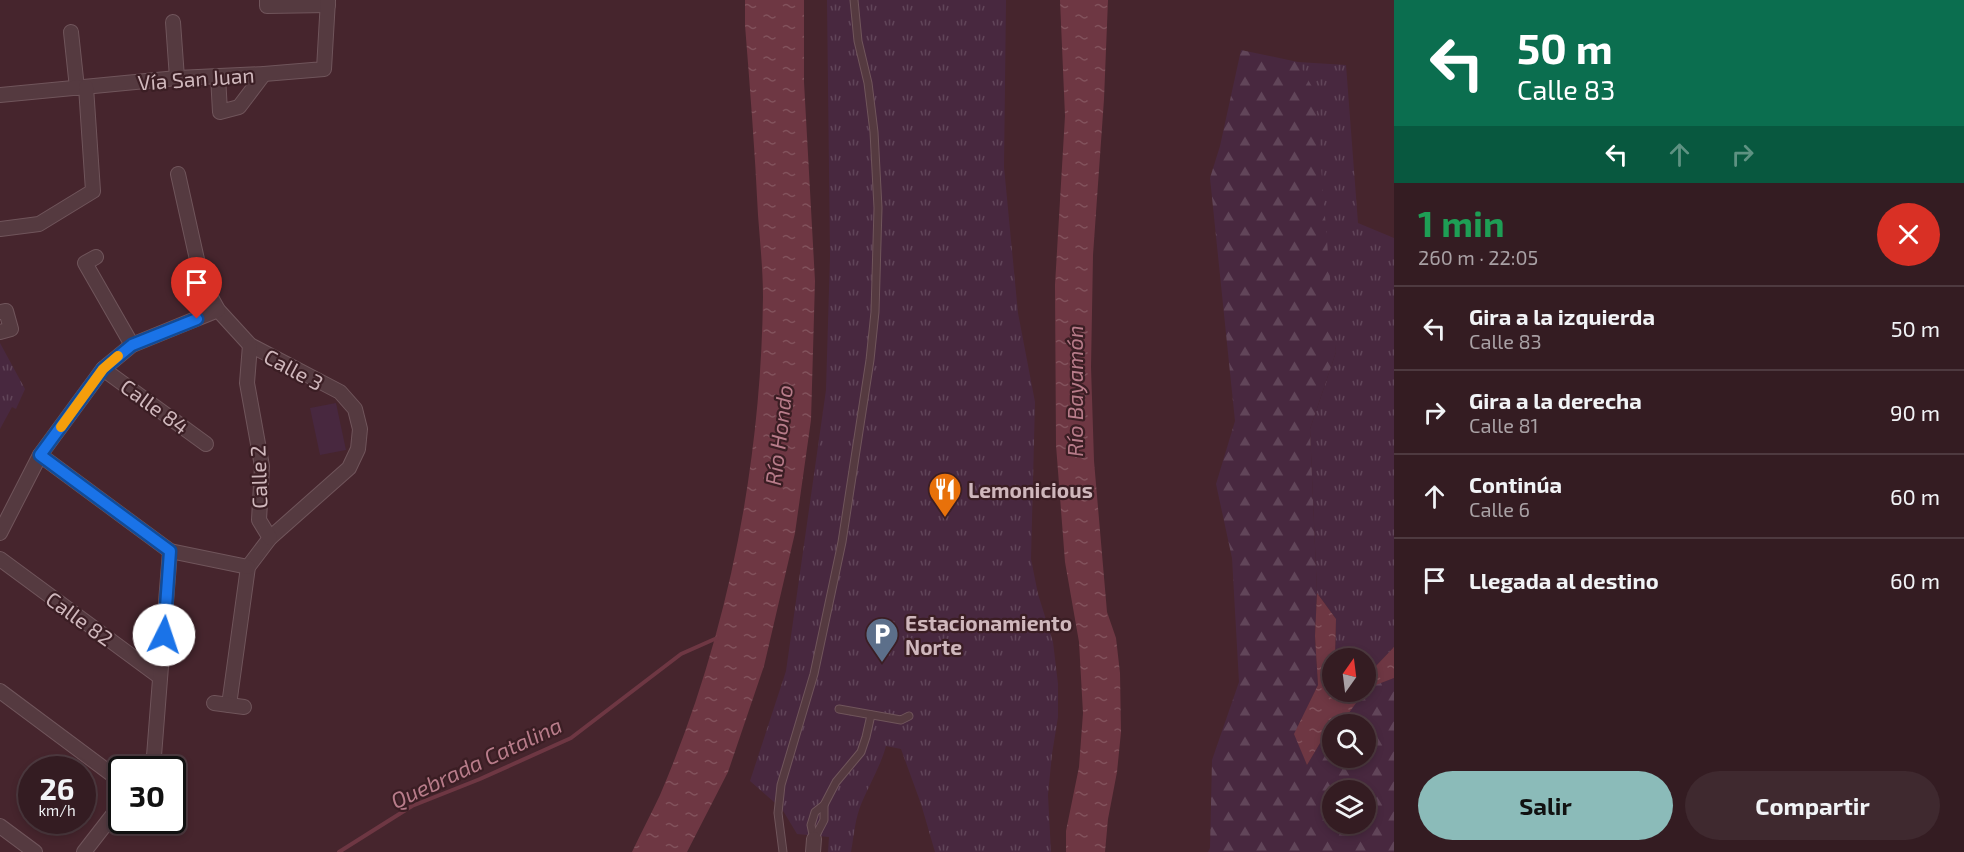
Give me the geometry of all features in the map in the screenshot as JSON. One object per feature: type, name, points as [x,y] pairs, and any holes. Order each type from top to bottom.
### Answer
[{"type":"street","points":[[267,0],[267,6],[328,3]]},
{"type":"street","name":"Vía San Juan","points":[[0,95],[177,78],[324,69],[328,3]]},
{"type":"street","points":[[173,22],[177,78]]},
{"type":"street","points":[[0,229],[39,224],[93,191],[81,87],[71,32]]},
{"type":"street","points":[[218,76],[220,112],[239,106],[264,74]]},
{"type":"street","name":"Calle 3","points":[[178,174],[200,273],[218,310],[250,345],[340,392],[355,409],[360,429],[358,449],[349,468],[270,538]]},
{"type":"street","points":[[96,257],[85,263],[132,345]]},
{"type":"street","points":[[0,533],[40,455],[103,369],[132,345],[218,310]]},
{"type":"street","points":[[0,312],[6,311],[11,329],[0,332]]},
{"type":"street","name":"Calle 2","points":[[229,705],[248,567],[270,538],[259,520],[262,466],[247,383],[250,345]]},
{"type":"street","name":"Calle 84","points":[[103,369],[206,444]]},
{"type":"street","points":[[40,455],[170,551],[248,567]]},
{"type":"street","points":[[154,756],[170,551]]},
{"type":"street","name":"Calle 82","points":[[0,559],[160,677]]},
{"type":"street","points":[[0,691],[108,772]]},
{"type":"street","points":[[214,703],[244,707]]},
{"type":"street","points":[[84,852],[108,821]]},
{"type":"street","points":[[0,826],[35,852]]},
{"type":"lane","points":[[783,852],[778,813],[781,785],[814,675],[842,542],[869,372],[875,312],[878,208],[874,132],[868,83],[858,41],[854,0]]},
{"type":"lane","points":[[839,709],[901,720],[909,716]]},
{"type":"lane","points":[[814,845],[812,818],[815,812],[824,805],[836,782],[861,752],[871,715]]},
{"type":"lane","points":[[814,845],[824,820],[824,805]]},
{"type":"green space","points":[[827,0],[1006,0],[1004,167],[1018,313],[1035,402],[1031,559],[1038,594],[1053,642],[1058,684],[1058,717],[1048,795],[1051,852],[935,852],[901,749],[886,746],[860,808],[851,852],[828,852],[829,837],[797,834],[782,809],[750,781],[786,671],[826,390],[830,256]]},
{"type":"green space","points":[[1241,50],[1298,62],[1315,92],[1336,352],[1310,429],[1317,593],[1315,636],[1318,685],[1295,734],[1307,765],[1322,740],[1322,768],[1376,768],[1376,714],[1346,714],[1355,702],[1376,702],[1376,684],[1394,678],[1394,852],[1208,852],[1210,848],[1212,760],[1239,682],[1232,558],[1216,484],[1235,421],[1210,178],[1220,146]]},
{"type":"green space","points":[[1298,62],[1346,65],[1358,223],[1394,238],[1394,647],[1376,666],[1376,648],[1335,648],[1336,619],[1317,593],[1310,429],[1336,352]]},
{"type":"green space","points":[[0,343],[25,389],[16,409],[12,407],[0,429]]},
{"type":"green space","points":[[336,403],[346,450],[320,455],[310,408]]},
{"type":"water","name":"Río Hondo","points":[[745,0],[804,0],[804,82],[815,281],[811,420],[795,533],[764,666],[728,772],[687,852],[632,852],[660,795],[684,736],[704,675],[722,613],[747,488],[761,361],[763,297]]},
{"type":"water","name":"Río Bayamón","points":[[1060,0],[1108,0],[1104,99],[1093,255],[1091,367],[1094,461],[1107,612],[1116,638],[1120,673],[1121,732],[1105,852],[1066,852],[1066,831],[1079,767],[1083,713],[1079,642],[1065,562],[1056,445],[1055,285],[1065,116]]},
{"type":"water","points":[[1317,593],[1336,619],[1335,648],[1322,648],[1322,702],[1357,702],[1348,714],[1322,714],[1322,740],[1307,765],[1294,734],[1318,685],[1315,636]]},
{"type":"water","points":[[1394,647],[1394,678],[1376,685],[1376,666]]},
{"type":"waterway","name":"Quebrada Catalina","points":[[339,852],[412,806],[480,779],[571,738],[681,654],[717,638]]},
{"type":"slow traffic","points":[[61,427],[103,369],[118,356]]},
{"type":"place","name":"Lemonicious","points":[[945,518]]},
{"type":"place","name":"Estacionamiento Norte","points":[[882,663]]},
{"type":"route","points":[[164,635],[170,551],[40,455],[103,369],[132,345],[197,319]]}]
